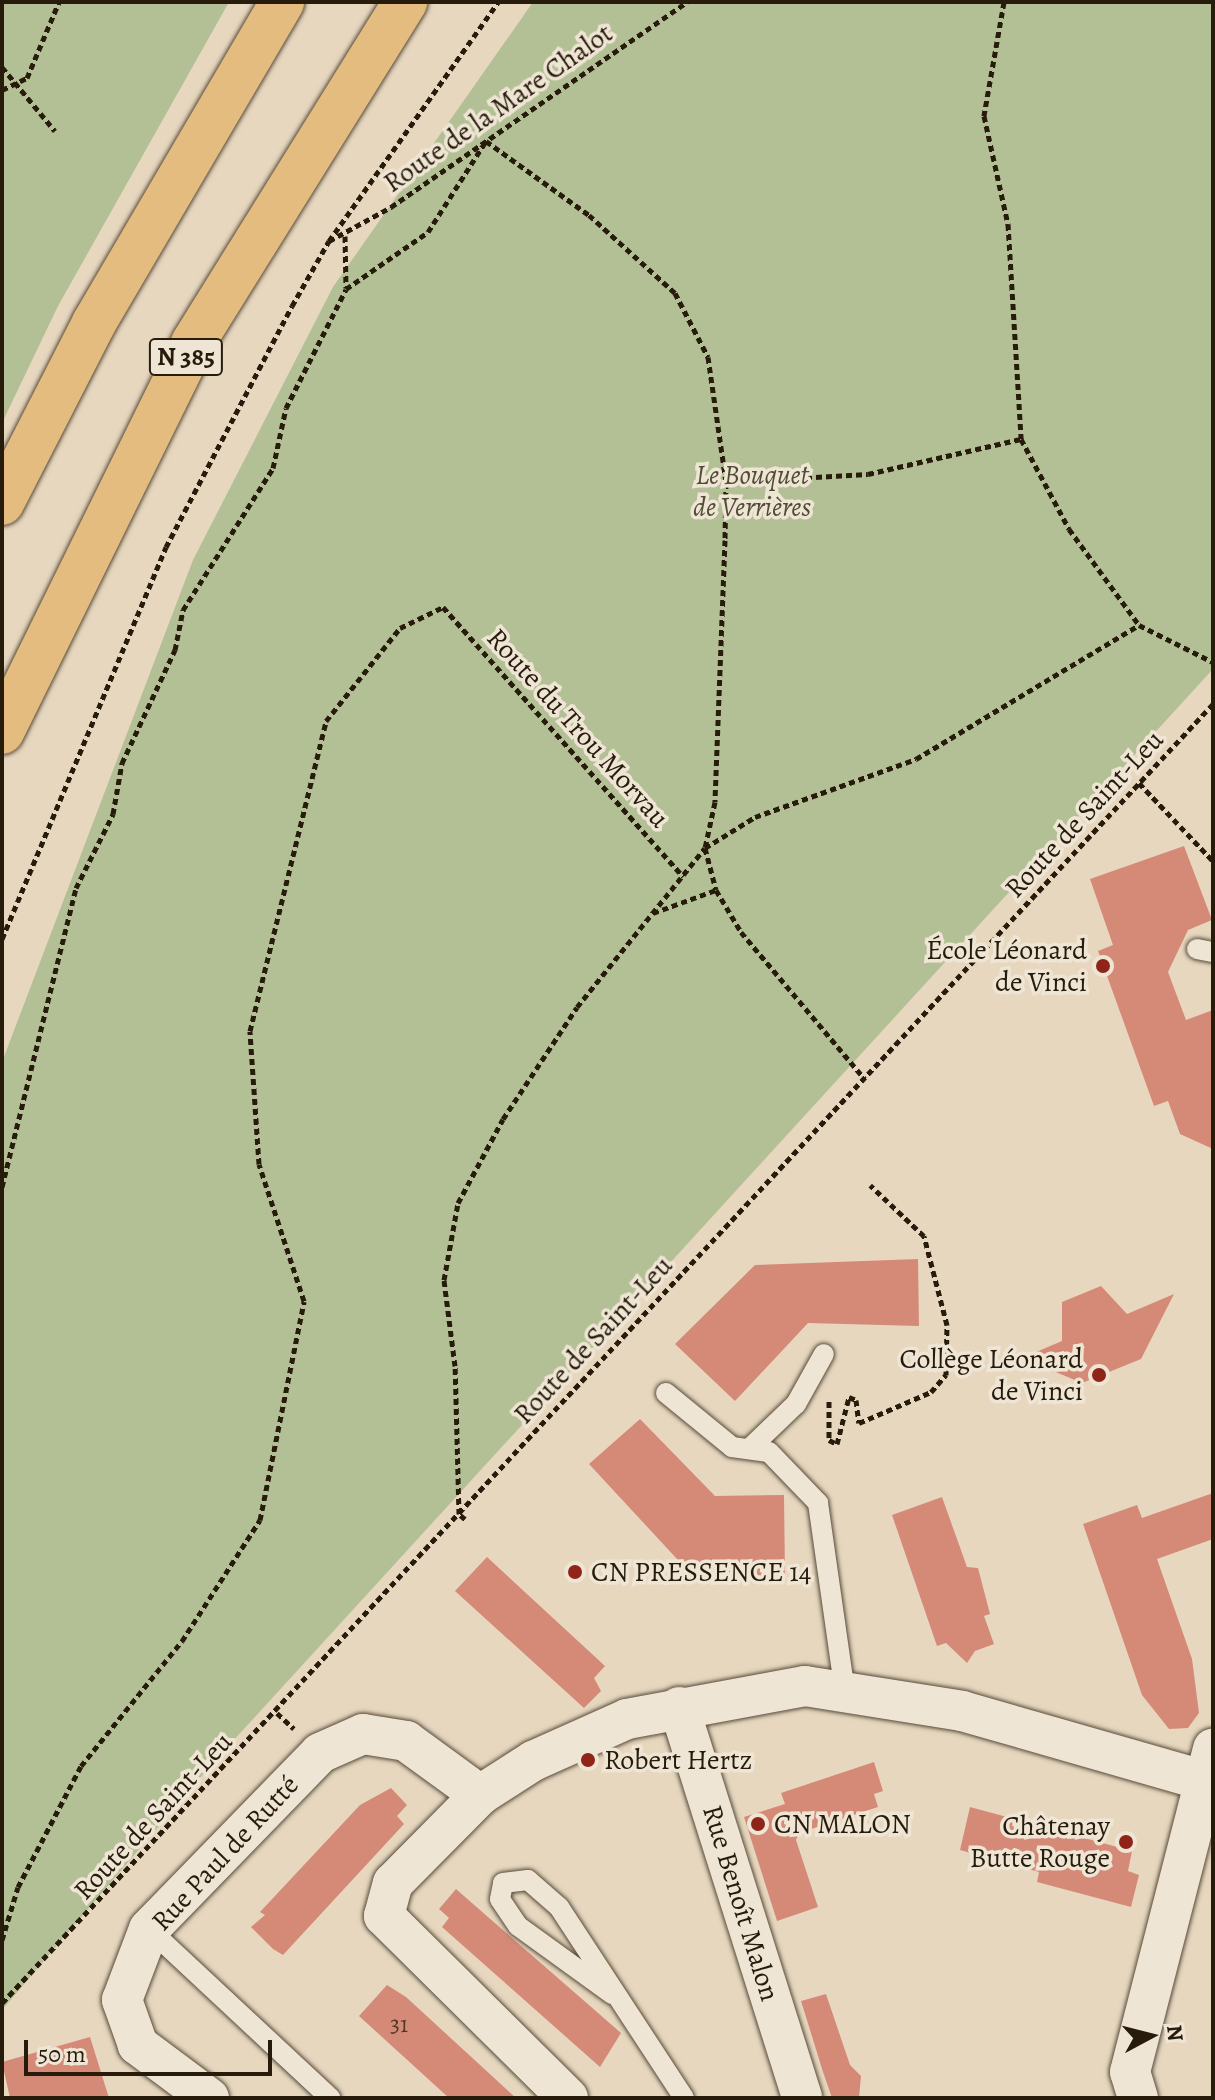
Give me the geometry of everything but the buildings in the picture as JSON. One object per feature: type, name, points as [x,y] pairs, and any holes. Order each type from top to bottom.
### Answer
[{"type":"highway","points":[[2,503],[101,310],[282,2]]},
{"type":"highway","name":"N 385","points":[[2,732],[193,343],[405,2]]},
{"type":"street","points":[[568,2098],[384,1916],[393,1883],[480,1795],[512,1771],[591,1734],[679,1707],[805,1686],[962,1711],[1210,1770],[1130,2072],[1138,2098]]},
{"type":"street","name":"Rue Benoît Malon","points":[[679,1707],[802,2098]]},
{"type":"street","name":"Rue Paul de Rutté","points":[[209,2098],[138,2045],[122,2000],[149,1929],[320,1753],[363,1734],[406,1741],[480,1795]]},
{"type":"lane","points":[[749,1449],[813,1378],[824,1354]]},
{"type":"lane","points":[[666,1393],[732,1447],[769,1452],[818,1503],[845,1692]]},
{"type":"lane","points":[[612,1994],[518,1926],[500,1899],[503,1883],[528,1880],[559,1907],[612,1994],[684,2098]]},
{"type":"lane","points":[[149,1929],[330,2098]]},
{"type":"path","points":[[2,90],[27,78],[59,2]]},
{"type":"path","points":[[2,939],[166,547],[329,241],[498,2]]},
{"type":"path","name":"Route de la Mare Chalot","points":[[329,241],[345,236],[687,2]]},
{"type":"path","points":[[1004,2],[984,116],[1008,224],[1021,439],[1069,529],[1139,625],[1213,662]]},
{"type":"path","points":[[2,67],[55,131]]},
{"type":"path","points":[[346,289],[428,232],[486,141],[589,215],[675,293],[708,357],[726,482],[715,802],[705,848],[716,890],[741,932],[865,1079]]},
{"type":"path","points":[[2,1187],[76,888],[113,814],[122,763],[175,650],[183,610],[273,468],[286,408],[346,289],[345,236]]},
{"type":"path","points":[[726,482],[868,474],[1021,439]]},
{"type":"path","name":"Route du Trou Morvau","points":[[2,1940],[18,1887],[81,1766],[182,1641],[260,1520],[304,1301],[259,1164],[250,1031],[326,721],[400,628],[443,607],[683,876]]},
{"type":"path","points":[[465,1519],[459,1514],[455,1366],[444,1280],[458,1203],[503,1119],[577,1007],[705,848],[755,817],[916,759],[1139,625]]},
{"type":"path","name":"Route de Saint-Leu","points":[[2,2003],[1213,704]]},
{"type":"path","points":[[1139,783],[1213,861]]},
{"type":"path","points":[[652,914],[716,890]]},
{"type":"path","points":[[813,1378],[830,1392],[829,1440],[837,1444],[849,1397],[856,1400],[859,1423],[931,1392],[946,1375],[947,1325],[924,1236],[870,1185]]},
{"type":"green space","points":[[2,2],[229,2],[58,306],[2,423]]},
{"type":"green space","name":"Le Bouquet de Verrières","points":[[533,2],[1213,2],[1213,669],[211,1765],[2,2010],[2,1062],[193,560],[333,287]]},
{"type":"place","name":"École Léonard de Vinci","points":[[1103,966]]},
{"type":"place","name":"Collège Léonard de Vinci","points":[[1099,1375]]},
{"type":"place","name":"CN PRESSENCE 14","points":[[575,1572]]},
{"type":"place","name":"Robert Hertz","points":[[588,1760]]},
{"type":"place","name":"CN MALON","points":[[758,1824]]},
{"type":"place","name":"Châtenay Butte Rouge","points":[[1126,1842]]}]
